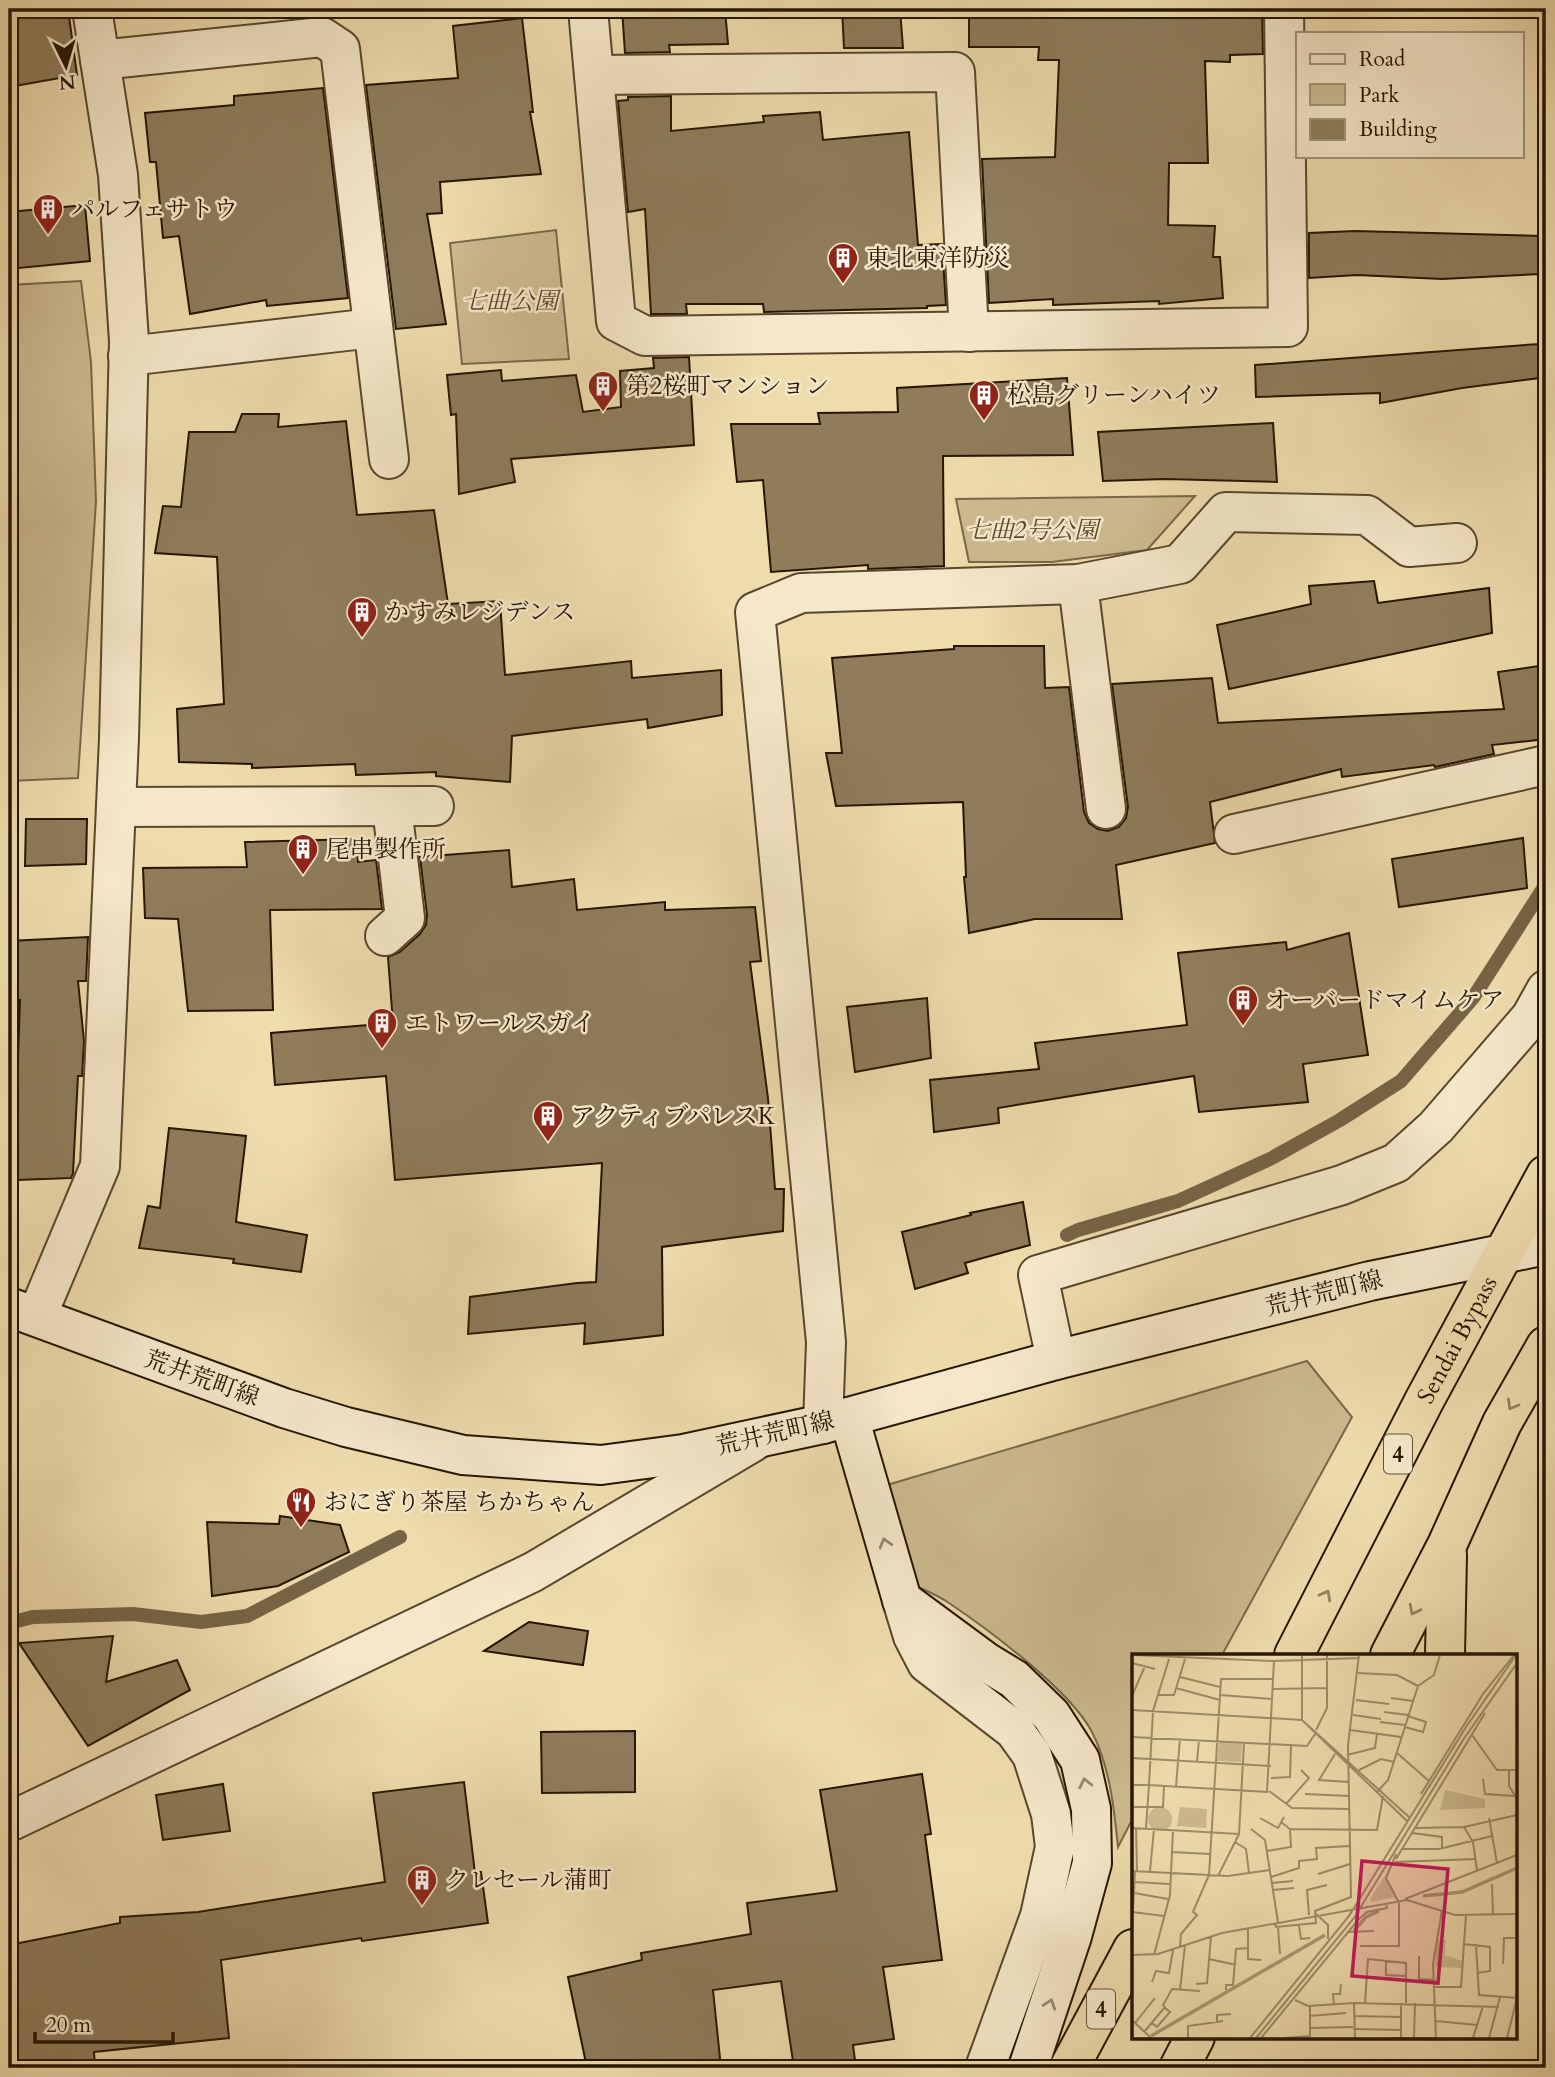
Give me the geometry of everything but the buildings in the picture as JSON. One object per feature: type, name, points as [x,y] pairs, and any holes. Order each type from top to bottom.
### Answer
[{"type":"highway","name":"Sendai Bypass","points":[[1295,1654],[1424,1401],[1546,1175]]},
{"type":"highway","points":[[1391,1654],[1447,1545],[1502,1423],[1546,1346]]},
{"type":"highway","points":[[1445,1654],[1447,1545]]},
{"type":"highway","name":"4","points":[[1069,2068],[1132,1952]]},
{"type":"highway","points":[[1179,2068],[1194,2038]]},
{"type":"street","points":[[23,1311],[100,1167],[116,807],[128,356],[118,175],[92,9]]},
{"type":"street","points":[[588,9],[616,321],[645,337],[1288,327],[1284,9]]},
{"type":"street","points":[[100,60],[322,37],[340,49],[389,459]]},
{"type":"street","points":[[594,75],[955,72],[969,332]]},
{"type":"street","points":[[128,356],[373,328]]},
{"type":"street","points":[[985,2068],[1040,1916],[1055,1847],[1051,1814],[1032,1755],[1014,1730],[927,1663],[913,1636],[836,1420],[826,1342],[755,612],[801,593],[1077,584],[1180,564],[1226,512],[1367,515],[1409,547],[1457,543]]},
{"type":"street","points":[[1077,584],[1106,809]]},
{"type":"street","points":[[1234,834],[1546,765]]},
{"type":"street","points":[[116,807],[434,806]]},
{"type":"street","points":[[385,936],[405,918],[392,807]]},
{"type":"street","points":[[1056,1360],[1038,1275],[1342,1185],[1396,1163],[1436,1127],[1463,1096],[1531,1017],[1546,989]]},
{"type":"street","name":"荒井荒町線","points":[[23,1311],[284,1408],[346,1427],[463,1455],[601,1465],[683,1454],[836,1420],[1056,1360],[1370,1281],[1546,1245]]},
{"type":"street","points":[[9,1822],[533,1572],[764,1436]]},
{"type":"street","points":[[902,1600],[986,1662],[1014,1679],[1051,1715],[1080,1760],[1091,1810],[1092,1863],[1072,1936],[1028,2068]]},
{"type":"green space","name":"七曲公園","points":[[556,230],[569,359],[462,364],[450,243]]},
{"type":"green space","points":[[81,281],[91,362],[96,501],[78,778],[9,781],[9,285]]},
{"type":"green space","name":"七曲2号公園","points":[[1195,496],[1147,550],[1052,562],[969,562],[956,499]]},
{"type":"green space","points":[[1307,1361],[1352,1417],[1223,1654],[1132,1654],[1132,1820],[1118,1847],[1107,1773],[1092,1732],[1066,1698],[1027,1662],[949,1603],[916,1586],[887,1485]]},
{"type":"waterway","points":[[1067,1235],[1178,1201],[1272,1158],[1340,1120],[1401,1081],[1473,998],[1546,884]]},
{"type":"waterway","points":[[9,1623],[33,1617],[133,1614],[201,1622],[247,1616],[400,1537]]},
{"type":"place","name":"パルフェサトウ","points":[[48,236]]},
{"type":"place","name":"東北東洋防災","points":[[843,285]]},
{"type":"place","name":"第2桜町マンション","points":[[603,413]]},
{"type":"place","name":"松島グリーンハイツ","points":[[984,422]]},
{"type":"place","name":"かすみレジデンス","points":[[362,639]]},
{"type":"place","name":"尾串製作所","points":[[303,876]]},
{"type":"place","name":"オーバードマイムケア","points":[[1243,1027]]},
{"type":"place","name":"エトワールスガイ","points":[[382,1050]]},
{"type":"place","name":"アクティブパレスK","points":[[548,1143]]},
{"type":"place","name":"おにぎり茶屋 ちかちゃん","points":[[301,1529]]},
{"type":"place","name":"クレセール蒲町","points":[[422,1907]]}]
